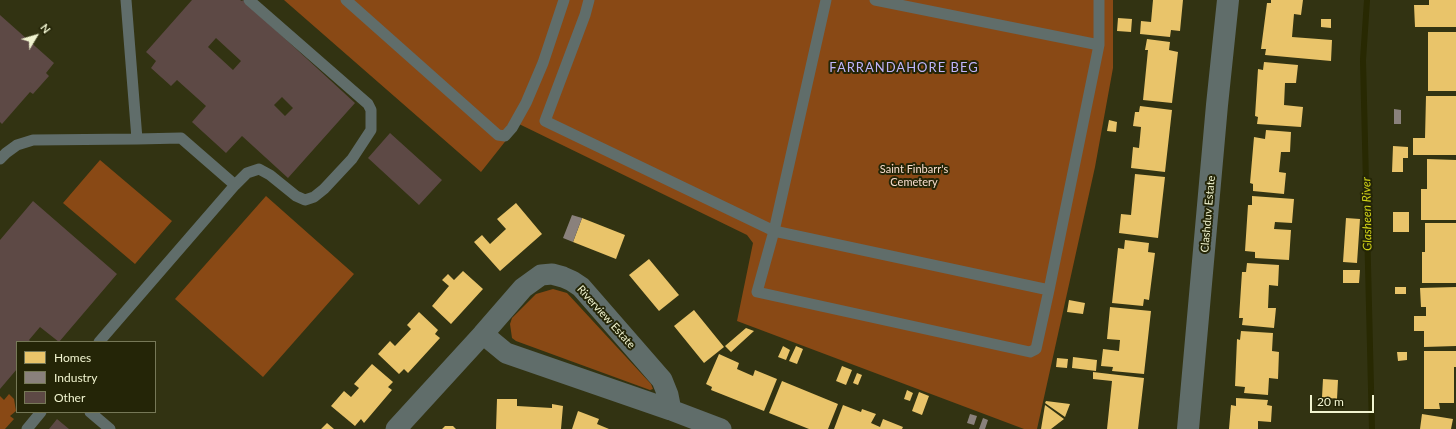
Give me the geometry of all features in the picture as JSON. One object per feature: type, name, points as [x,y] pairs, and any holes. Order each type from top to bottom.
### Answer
[{"type":"street","name":"Clashduv Estate","points":[[1188,429],[1217,105],[1228,0]]},
{"type":"street","name":"Riverview Estate","points":[[396,429],[523,288],[541,275],[552,274],[572,281],[581,287],[662,380],[668,395],[671,410]]},
{"type":"street","points":[[483,334],[506,353],[671,410],[721,429]]},
{"type":"lane","points":[[126,0],[137,139]]},
{"type":"lane","points":[[100,341],[247,173],[259,169],[270,175],[296,196],[305,200],[314,197],[324,189],[352,159],[371,130],[371,110],[368,104],[249,0]]},
{"type":"lane","points":[[346,0],[498,135],[505,136],[512,128],[526,103],[540,69],[564,0]]},
{"type":"lane","points":[[589,0],[545,121],[774,231],[1049,290]]},
{"type":"lane","points":[[826,0],[774,231],[757,292],[1030,352],[1036,349],[1099,45],[1099,0]]},
{"type":"lane","points":[[875,0],[1099,45]]},
{"type":"lane","points":[[0,160],[6,153],[17,145],[33,140],[181,138],[235,185]]},
{"type":"lane","points":[[27,429],[40,413]]},
{"type":"lane","points":[[91,413],[110,429]]},
{"type":"green space","name":"Saint Finbarr's Cemetery","points":[[284,0],[1113,0],[1113,68],[1095,167],[1037,429],[1024,429],[737,321],[753,243],[747,235],[519,124],[481,172]]},
{"type":"green space","points":[[100,160],[172,221],[135,264],[63,203]]},
{"type":"green space","points":[[266,196],[354,274],[263,377],[175,299]]},
{"type":"green space","points":[[553,289],[567,293],[651,384],[653,389],[650,390],[516,341],[512,338],[510,324],[512,318],[536,294]]},
{"type":"green space","points":[[9,394],[14,399],[16,411],[10,416],[14,419],[5,429],[0,429],[0,396],[4,400]]},
{"type":"building: Homes","points":[[1153,0],[1183,0],[1180,31],[1171,30],[1170,37],[1140,34],[1141,21],[1151,22]]},
{"type":"building: Homes","points":[[1271,0],[1303,0],[1301,15],[1294,14],[1292,37],[1332,40],[1331,61],[1265,55],[1266,49],[1261,49],[1267,3],[1271,3]]},
{"type":"building: Homes","points":[[1429,0],[1456,0],[1456,27],[1415,27],[1414,5],[1429,5]]},
{"type":"building: Homes","points":[[1118,18],[1132,19],[1131,32],[1117,31]]},
{"type":"building: Homes","points":[[1321,19],[1331,19],[1331,28],[1321,27]]},
{"type":"building: Homes","points":[[1428,32],[1456,32],[1456,91],[1428,91]]},
{"type":"building: Homes","points":[[1147,39],[1170,42],[1169,50],[1178,52],[1172,103],[1143,100],[1148,50],[1145,50]]},
{"type":"building: Homes","points":[[1264,62],[1298,65],[1296,83],[1285,83],[1284,105],[1303,107],[1301,127],[1257,124],[1258,117],[1255,116],[1258,69],[1263,70]]},
{"type":"building: Homes","points":[[1426,96],[1456,96],[1456,155],[1413,155],[1413,138],[1425,138]]},
{"type":"building: Homes","points":[[1140,106],[1172,110],[1165,172],[1131,168],[1133,147],[1139,148],[1141,127],[1133,126],[1135,112],[1139,112]]},
{"type":"building: Homes","points":[[1109,120],[1117,122],[1116,132],[1107,131]]},
{"type":"building: Homes","points":[[1266,130],[1291,132],[1290,152],[1281,152],[1279,172],[1286,173],[1284,194],[1253,191],[1253,184],[1250,183],[1254,137],[1265,139]]},
{"type":"building: Homes","points":[[1393,146],[1408,147],[1408,158],[1403,158],[1403,172],[1392,172]]},
{"type":"building: Homes","points":[[1427,159],[1456,160],[1456,220],[1421,220],[1421,189],[1427,189]]},
{"type":"building: Homes","points":[[1135,174],[1165,177],[1158,238],[1119,233],[1121,214],[1131,215]]},
{"type":"building: Homes","points":[[1252,196],[1294,199],[1292,223],[1275,222],[1274,229],[1291,230],[1289,260],[1255,258],[1255,252],[1245,251],[1248,205],[1252,205]]},
{"type":"building: Homes","points":[[516,203],[542,234],[500,271],[474,242],[482,235],[490,244],[506,229],[497,219]]},
{"type":"building: Homes","points":[[1393,212],[1409,212],[1409,232],[1393,232]]},
{"type":"building: Homes","points":[[582,218],[625,235],[616,259],[573,242]]},
{"type":"building: Homes","points":[[1346,218],[1360,219],[1357,263],[1343,262]]},
{"type":"building: Homes","points":[[1425,223],[1456,223],[1456,283],[1422,283],[1422,252],[1425,252]]},
{"type":"building: Homes","points":[[1125,240],[1149,243],[1148,252],[1155,253],[1149,300],[1144,299],[1143,306],[1112,303],[1118,248],[1124,249]]},
{"type":"building: Homes","points":[[649,259],[679,295],[659,311],[629,275]]},
{"type":"building: Homes","points":[[1247,263],[1279,265],[1278,286],[1269,285],[1268,308],[1276,308],[1274,328],[1242,325],[1243,318],[1239,318],[1242,272],[1246,272]]},
{"type":"building: Homes","points":[[1343,270],[1360,270],[1359,283],[1343,283]]},
{"type":"building: Homes","points":[[463,271],[483,289],[451,324],[432,306],[449,286],[442,280],[448,274],[454,280]]},
{"type":"building: Homes","points":[[1395,287],[1406,287],[1406,294],[1395,294]]},
{"type":"building: Homes","points":[[1456,287],[1456,346],[1424,347],[1424,331],[1414,331],[1414,316],[1426,316],[1426,307],[1421,307],[1420,288]]},
{"type":"building: Homes","points":[[1069,300],[1085,303],[1083,314],[1067,312]]},
{"type":"building: Homes","points":[[1110,307],[1151,311],[1144,374],[1112,371],[1113,367],[1101,366],[1103,349],[1119,351],[1120,340],[1107,339]]},
{"type":"building: Homes","points":[[694,310],[724,347],[704,363],[674,326]]},
{"type":"building: Homes","points":[[419,312],[438,330],[435,334],[440,338],[408,373],[404,369],[399,374],[378,354],[390,341],[395,346],[411,329],[407,325]]},
{"type":"building: Homes","points":[[746,328],[754,331],[731,352],[725,346]]},
{"type":"building: Homes","points":[[1241,331],[1273,333],[1272,351],[1279,352],[1278,379],[1269,378],[1268,395],[1244,393],[1245,387],[1235,386],[1237,339],[1240,340]]},
{"type":"building: Homes","points":[[783,346],[790,350],[786,360],[778,357]]},
{"type":"building: Homes","points":[[796,346],[803,349],[797,364],[789,361]]},
{"type":"building: Homes","points":[[1424,351],[1456,351],[1456,367],[1454,367],[1454,403],[1439,403],[1440,409],[1424,409]]},
{"type":"building: Homes","points":[[1397,352],[1407,352],[1407,360],[1398,361]]},
{"type":"building: Homes","points":[[719,354],[739,363],[737,369],[753,376],[755,370],[777,379],[764,411],[711,390],[712,387],[706,384]]},
{"type":"building: Homes","points":[[1073,357],[1097,360],[1096,371],[1072,368]]},
{"type":"building: Homes","points":[[1057,358],[1068,359],[1067,368],[1056,367]]},
{"type":"building: Homes","points":[[372,364],[393,382],[388,387],[392,390],[364,423],[361,419],[355,426],[331,406],[344,391],[351,397],[359,388],[354,384]]},
{"type":"building: Homes","points":[[842,366],[852,370],[846,385],[836,381]]},
{"type":"building: Homes","points":[[1093,372],[1144,378],[1138,429],[1107,429],[1112,381],[1093,379]]},
{"type":"building: Homes","points":[[857,373],[862,375],[858,385],[853,383]]},
{"type":"building: Homes","points":[[1323,379],[1338,380],[1337,399],[1322,397]]},
{"type":"building: Homes","points":[[782,381],[838,404],[828,429],[809,429],[769,413]]},
{"type":"building: Homes","points":[[907,390],[913,393],[910,401],[904,399]]},
{"type":"building: Homes","points":[[919,392],[929,396],[922,415],[912,411]]},
{"type":"building: Homes","points":[[1236,398],[1268,400],[1267,405],[1272,406],[1271,422],[1258,421],[1258,429],[1229,429],[1231,405],[1236,406]]},
{"type":"building: Homes","points":[[497,399],[517,399],[517,406],[552,408],[552,404],[563,406],[561,429],[496,429]]},
{"type":"building: Homes","points":[[1046,401],[1070,404],[1065,417],[1045,403]]},
{"type":"building: Homes","points":[[843,405],[861,412],[862,409],[876,414],[871,423],[880,427],[883,419],[903,427],[902,429],[834,429]]},
{"type":"building: Homes","points":[[1045,405],[1064,419],[1051,429],[1041,429]]},
{"type":"building: Homes","points":[[578,411],[599,419],[597,424],[609,429],[572,429]]},
{"type":"building: Homes","points":[[1422,414],[1453,419],[1451,429],[1420,429]]},
{"type":"building: Homes","points":[[327,423],[334,429],[321,429]]},
{"type":"building: Homes","points":[[445,426],[453,426],[456,429],[442,429]]},
{"type":"building: Industry","points":[[1394,109],[1401,110],[1401,124],[1394,124]]},
{"type":"building: Industry","points":[[572,215],[582,218],[573,242],[563,238]]},
{"type":"building: Industry","points":[[970,414],[977,416],[974,425],[967,423]]},
{"type":"building: Industry","points":[[983,418],[988,420],[985,429],[979,429]]},
{"type":"building: Other","points":[[192,0],[243,0],[355,103],[288,178],[242,136],[226,153],[192,122],[206,106],[177,80],[171,86],[151,68],[156,61],[146,52]],"holes":[[[216,38],[241,61],[233,70],[208,47]],[[282,97],[293,108],[285,116],[274,105]]]},
{"type":"building: Other","points":[[0,15],[54,63],[46,73],[49,76],[33,94],[30,92],[2,124],[0,122]]},
{"type":"building: Other","points":[[390,133],[442,180],[419,205],[368,158]]},
{"type":"building: Other","points":[[33,201],[117,274],[60,341],[58,341],[40,327],[29,340],[30,341],[16,341],[16,370],[0,389],[0,240]]},
{"type":"building: Other","points":[[57,419],[69,429],[49,429]]},
{"type":"waterway","name":"Glasheen River","points":[[1367,0],[1363,60],[1372,429]]},
{"type":"district","name":"FARRANDAHORE BEG","points":[[904,68]]}]
